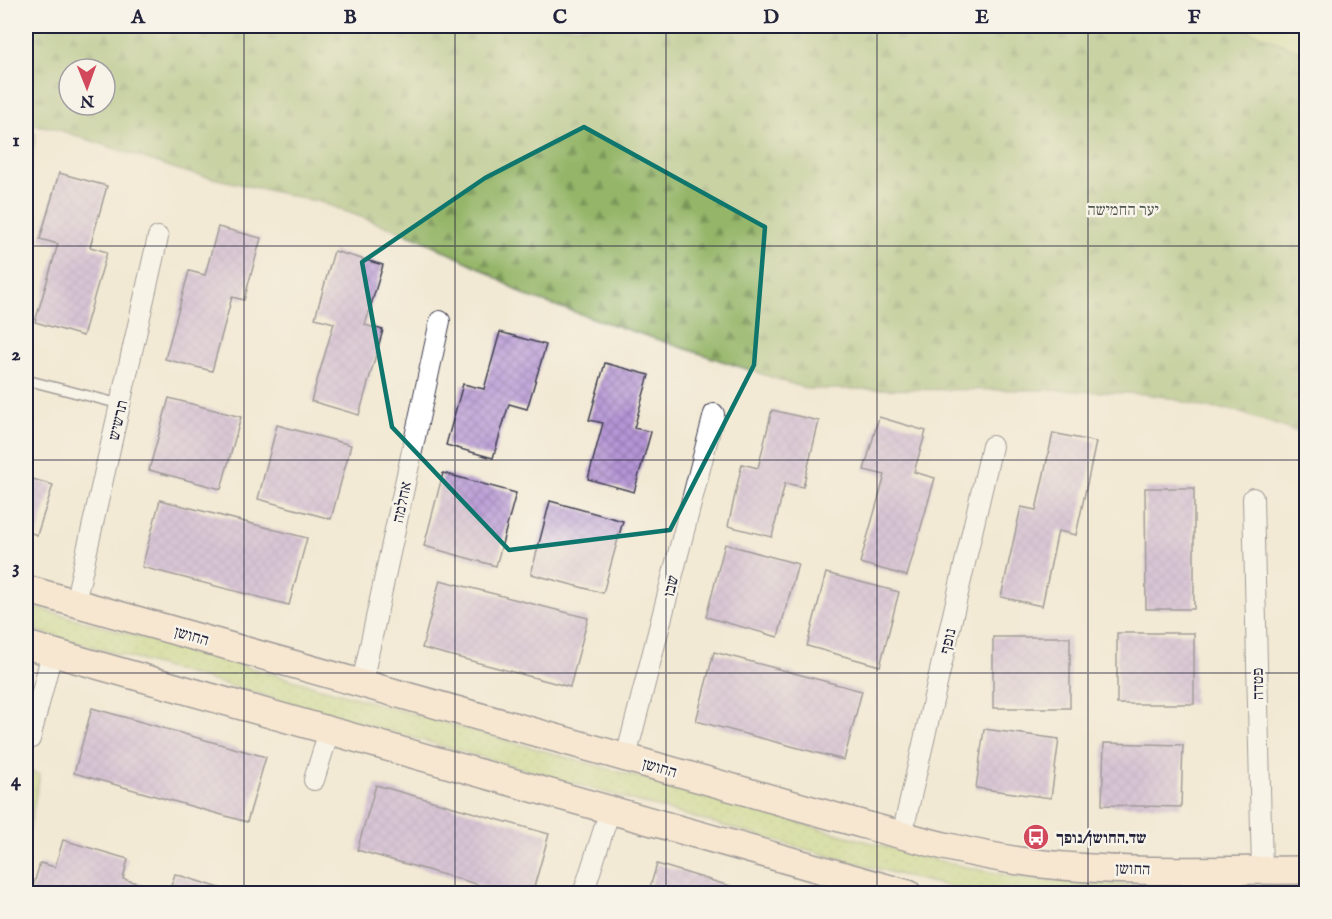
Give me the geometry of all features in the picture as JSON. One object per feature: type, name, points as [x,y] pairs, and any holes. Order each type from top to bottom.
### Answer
[{"type":"street","name":"תרשיש","points":[[75,603],[158,237]]},
{"type":"street","name":"אחלמה","points":[[362,683],[440,321]]},
{"type":"street","name":"שבו","points":[[626,758],[714,414]]},
{"type":"street","name":"נופף","points":[[902,835],[992,446]]},
{"type":"street","name":"פטדה","points":[[1253,498],[1262,870]]},
{"type":"street","name":"החושן","points":[[26,589],[902,835],[972,852],[1036,863],[1128,869],[1306,870]]},
{"type":"street","points":[[26,645],[610,810],[881,890],[908,894]]},
{"type":"street","points":[[30,739],[52,653]]},
{"type":"street","points":[[314,780],[329,730]]},
{"type":"street","points":[[583,894],[610,810]]},
{"type":"lane","points":[[26,380],[120,404]]},
{"type":"highlighted area","points":[[584,127],[765,227],[754,365],[670,530],[509,550],[392,427],[362,262],[485,178]]},
{"type":"green space","name":"יער החמישה","points":[[26,26],[1237,26],[1306,54],[1306,435],[1232,410],[1207,408],[1144,394],[1053,390],[807,389],[526,296],[480,268],[418,238],[320,202],[185,172],[50,127],[26,125]]},
{"type":"green space","points":[[1212,26],[1306,26],[1306,77]]},
{"type":"green space","points":[[26,132],[36,133],[26,198]]},
{"type":"green space","points":[[1298,394],[1306,406],[1306,496],[1305,495]]},
{"type":"green space","points":[[26,605],[843,835],[962,866],[1010,876],[1068,882],[1136,885],[1306,886],[1306,893],[981,894],[837,858],[26,628]]},
{"type":"green space","points":[[26,771],[40,774],[26,847]]},
{"type":"building","points":[[59,173],[107,186],[90,247],[107,252],[83,336],[35,322],[58,244],[40,239]]},
{"type":"building","points":[[218,227],[261,238],[244,300],[232,297],[212,371],[165,359],[189,271],[205,275]]},
{"type":"building","points":[[334,251],[383,265],[365,325],[383,330],[359,415],[311,401],[334,323],[315,318]]},
{"type":"building","points":[[500,332],[546,345],[527,409],[509,404],[493,458],[446,445],[463,384],[484,389]]},
{"type":"building","points":[[605,363],[649,375],[634,428],[651,432],[634,492],[588,479],[603,423],[589,420]]},
{"type":"building","points":[[169,398],[241,417],[221,489],[149,470]]},
{"type":"building","points":[[772,410],[819,421],[803,487],[785,483],[772,537],[728,526],[742,464],[758,468]]},
{"type":"building","points":[[879,417],[926,431],[914,472],[935,478],[907,576],[860,563],[885,475],[864,470]]},
{"type":"building","points":[[277,425],[351,445],[331,519],[258,499]]},
{"type":"building","points":[[1053,433],[1096,442],[1076,535],[1058,531],[1042,606],[1001,597],[1021,507],[1036,510]]},
{"type":"building","points":[[443,473],[516,493],[496,566],[424,546]]},
{"type":"building","points":[[26,477],[53,485],[37,535],[26,531]]},
{"type":"building","points":[[1145,488],[1194,488],[1194,609],[1146,609]]},
{"type":"building","points":[[160,500],[307,538],[289,605],[142,567]]},
{"type":"building","points":[[550,501],[623,521],[603,593],[531,574]]},
{"type":"building","points":[[725,544],[798,564],[778,637],[706,617]]},
{"type":"building","points":[[826,573],[899,592],[880,666],[807,646]]},
{"type":"building","points":[[440,580],[588,618],[570,687],[422,648]]},
{"type":"building","points":[[1117,633],[1194,633],[1194,704],[1117,704]]},
{"type":"building","points":[[993,637],[1070,637],[1070,708],[993,708]]},
{"type":"building","points":[[714,652],[862,691],[844,760],[696,721]]},
{"type":"building","points":[[92,708],[266,757],[247,822],[74,773]]},
{"type":"building","points":[[984,729],[1059,739],[1051,798],[976,788]]},
{"type":"building","points":[[1104,743],[1183,745],[1181,807],[1102,805]]},
{"type":"building","points":[[376,785],[549,834],[532,894],[511,894],[357,850]]},
{"type":"building","points":[[63,840],[128,859],[123,879],[169,892],[175,874],[239,894],[31,894],[40,863],[55,867]]},
{"type":"building","points":[[657,864],[753,893],[753,894],[648,894]]},
{"type":"place","name":"שד.החושן/נופך","points":[[1036,837]]}]
